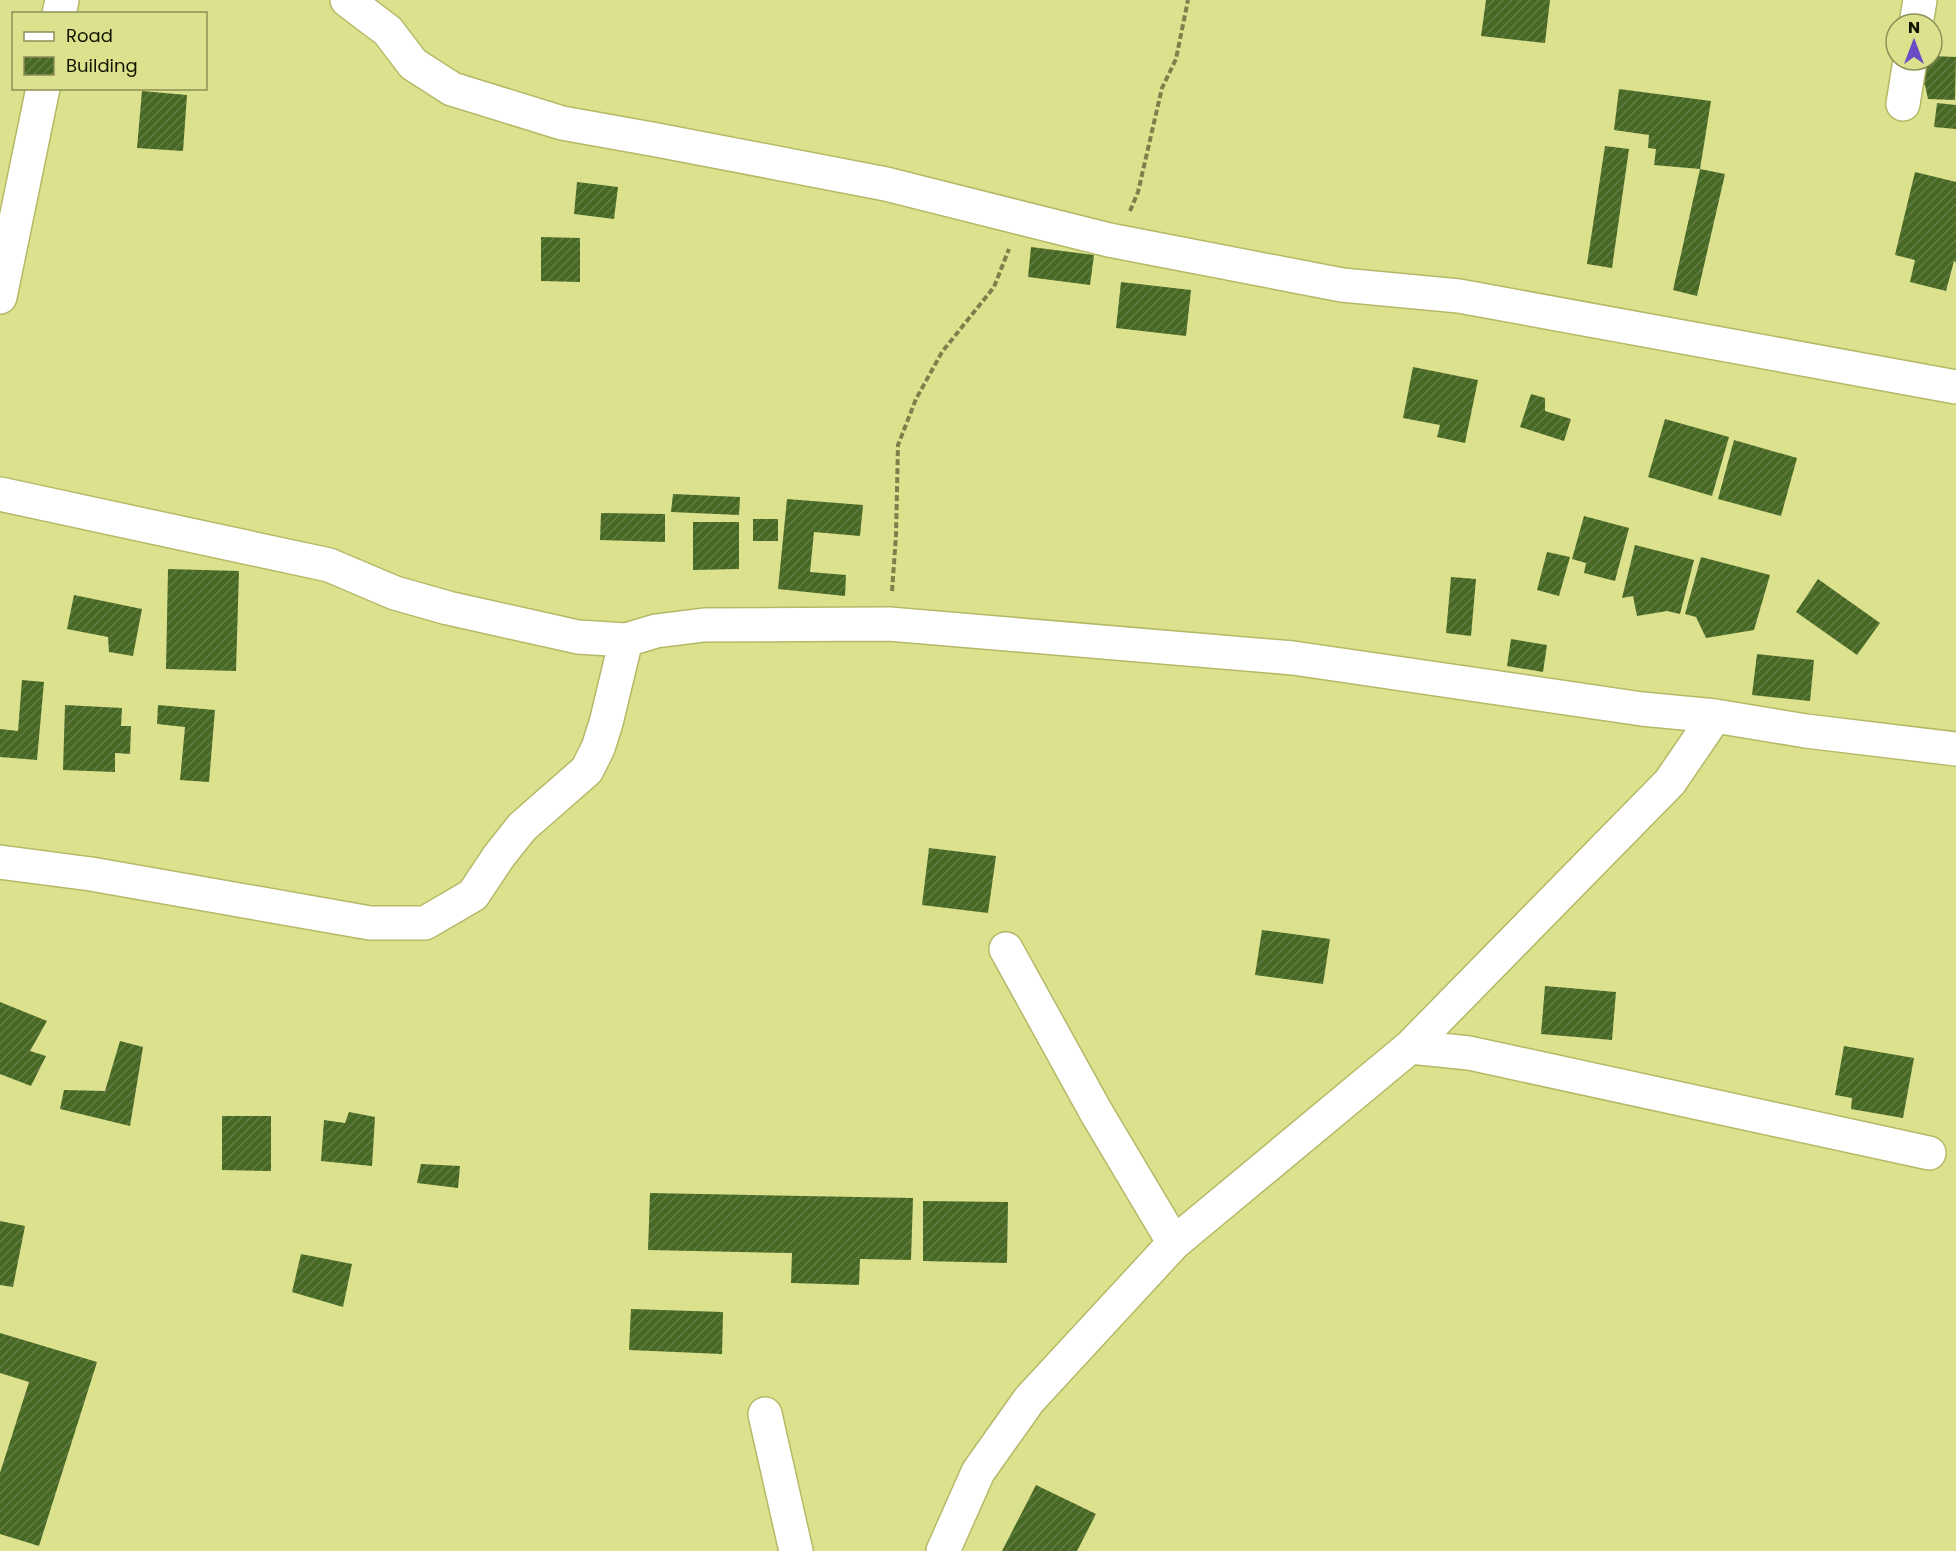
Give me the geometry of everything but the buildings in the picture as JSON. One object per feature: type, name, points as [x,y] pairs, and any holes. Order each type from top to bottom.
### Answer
[{"type":"street","points":[[347,0],[388,31],[413,64],[452,89],[562,123],[886,184],[1101,237],[1342,285],[1459,296],[1956,387]]},
{"type":"street","points":[[1903,104],[1908,72]]},
{"type":"street","points":[[0,297],[43,90]]},
{"type":"street","points":[[0,494],[329,565],[395,593],[448,608],[578,637],[626,640],[656,631],[704,626],[889,624],[1293,658],[1642,709],[1715,716],[1806,731],[1956,750]]},
{"type":"street","points":[[0,862],[91,874],[370,923],[425,923],[473,895],[522,827],[586,770],[604,731],[626,640]]},
{"type":"street","points":[[943,1551],[978,1472],[1029,1400],[1174,1243],[1410,1047],[1670,782],[1715,716]]},
{"type":"street","points":[[1006,949],[1096,1112],[1174,1243]]},
{"type":"street","points":[[1410,1047],[1469,1053],[1929,1153]]},
{"type":"street","points":[[765,1414],[796,1551]]},
{"type":"path","points":[[1101,237],[1128,218],[1138,192],[1162,88],[1176,59],[1188,0]]},
{"type":"path","points":[[889,624],[896,536],[898,445],[916,399],[942,352],[994,287],[1021,218]]}]
